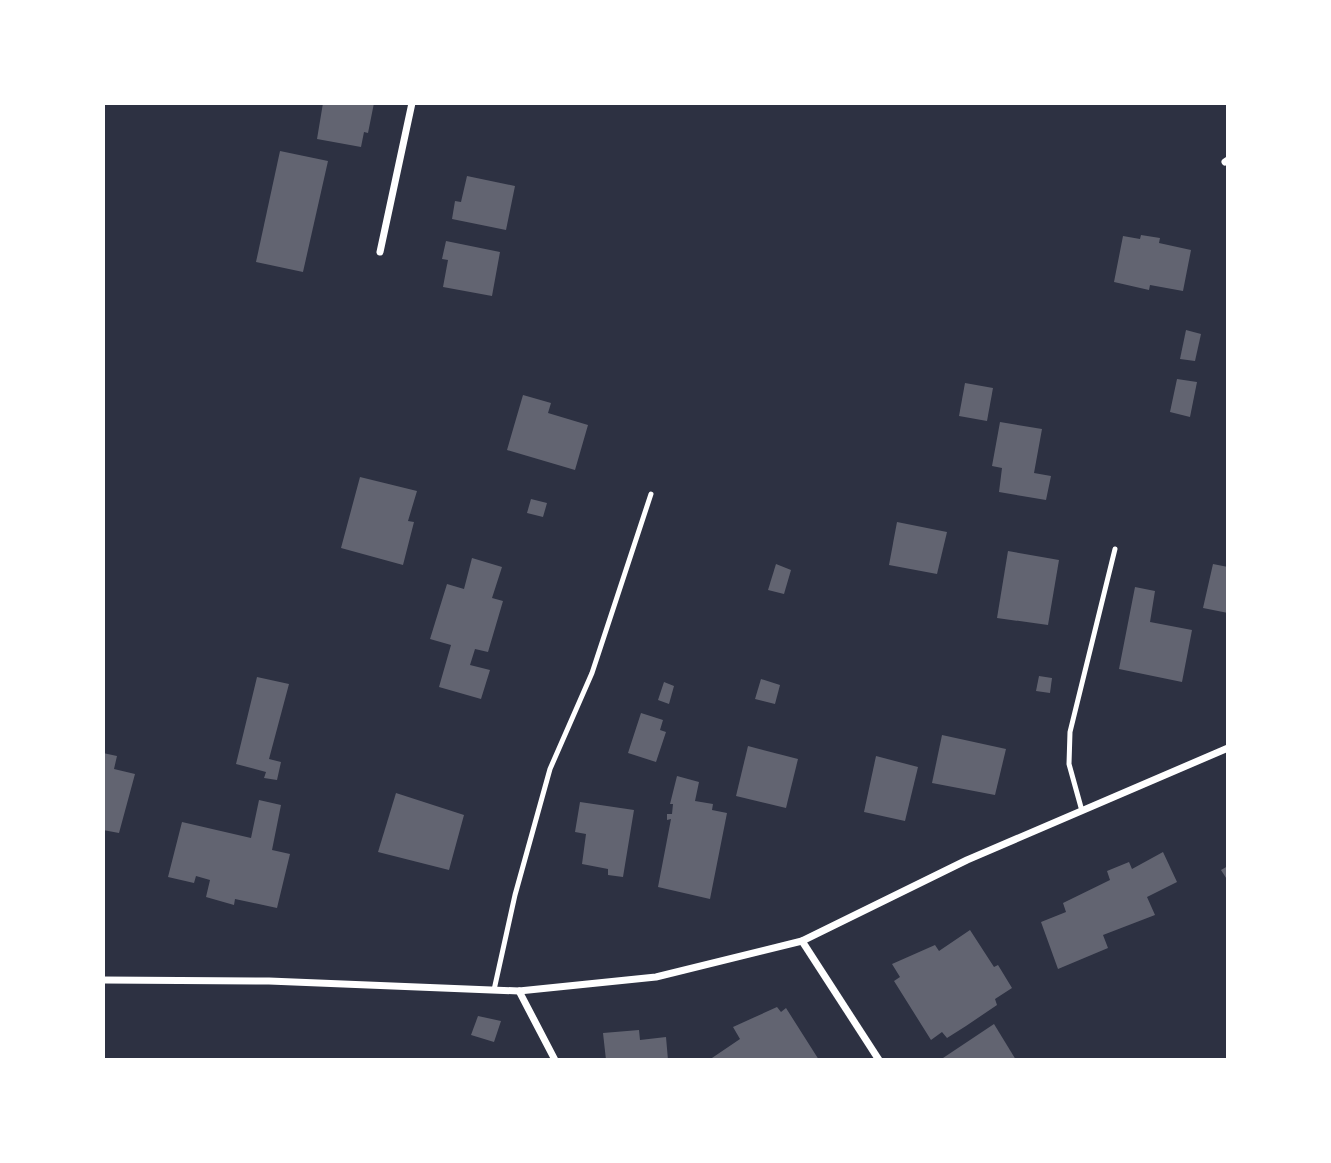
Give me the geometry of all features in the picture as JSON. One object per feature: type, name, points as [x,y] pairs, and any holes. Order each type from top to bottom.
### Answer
[{"type":"street","points":[[380,252],[412,103]]},
{"type":"street","points":[[103,980],[297,982],[519,991],[656,977],[802,941],[967,860],[1228,748]]},
{"type":"street","points":[[802,941],[879,1060]]},
{"type":"street","points":[[519,991],[555,1060]]},
{"type":"lane","points":[[494,989],[515,895],[550,769],[592,673],[651,494]]},
{"type":"lane","points":[[1082,811],[1069,764],[1070,732],[1115,549]]},
{"type":"building","points":[[323,103],[374,103],[368,133],[364,132],[361,147],[317,139]]},
{"type":"building","points":[[280,151],[328,161],[303,272],[256,262]]},
{"type":"building","points":[[467,176],[515,186],[506,230],[452,219],[455,201],[461,202]]},
{"type":"building","points":[[1141,235],[1160,238],[1159,243],[1191,250],[1183,291],[1150,285],[1149,290],[1114,282],[1123,236],[1140,239]]},
{"type":"building","points":[[446,241],[500,252],[492,296],[443,287],[448,260],[442,259]]},
{"type":"building","points":[[1186,330],[1201,334],[1195,361],[1180,359]]},
{"type":"building","points":[[1177,379],[1197,382],[1190,417],[1170,412]]},
{"type":"building","points":[[965,383],[993,388],[987,421],[959,416]]},
{"type":"building","points":[[523,395],[551,403],[548,413],[588,425],[575,470],[507,450]]},
{"type":"building","points":[[1000,422],[1042,429],[1034,473],[1051,476],[1046,500],[999,492],[1002,468],[992,466]]},
{"type":"building","points":[[360,477],[417,491],[408,521],[414,522],[403,565],[341,548]]},
{"type":"building","points":[[531,499],[547,503],[543,517],[527,513]]},
{"type":"building","points":[[897,522],[947,532],[937,574],[889,565]]},
{"type":"building","points":[[1008,551],[1059,560],[1048,625],[997,618]]},
{"type":"building","points":[[472,558],[502,567],[492,598],[503,601],[488,652],[475,649],[470,665],[490,670],[481,699],[439,687],[451,645],[430,639],[447,584],[464,589]]},
{"type":"building","points":[[776,564],[791,570],[784,594],[768,590]]},
{"type":"building","points":[[1213,564],[1228,567],[1228,613],[1203,608]]},
{"type":"building","points":[[1135,587],[1155,591],[1150,622],[1192,630],[1182,682],[1119,669]]},
{"type":"building","points":[[1039,676],[1052,678],[1050,693],[1036,691]]},
{"type":"building","points":[[257,677],[289,684],[269,759],[281,762],[277,780],[264,778],[266,772],[236,764]]},
{"type":"building","points":[[761,679],[780,685],[775,704],[755,699]]},
{"type":"building","points":[[664,682],[674,686],[669,704],[658,700]]},
{"type":"building","points":[[641,713],[663,720],[660,730],[666,732],[656,762],[628,753]]},
{"type":"building","points":[[942,735],[1006,749],[995,795],[932,783]]},
{"type":"building","points":[[748,746],[798,759],[786,808],[736,796]]},
{"type":"building","points":[[103,753],[117,756],[114,769],[135,774],[119,833],[103,830]]},
{"type":"building","points":[[876,756],[918,767],[905,821],[864,812]]},
{"type":"building","points":[[677,776],[699,782],[695,801],[713,804],[712,810],[727,813],[710,899],[658,887],[671,819],[667,820],[667,814],[672,814],[673,804],[670,804]]},
{"type":"building","points":[[396,793],[464,815],[449,870],[378,852]]},
{"type":"building","points":[[259,800],[281,805],[272,850],[290,854],[277,908],[235,899],[234,905],[206,897],[210,880],[196,876],[194,883],[168,877],[182,822],[251,838]]},
{"type":"building","points":[[580,802],[634,810],[623,877],[608,875],[608,869],[582,864],[586,834],[575,832]]},
{"type":"building","points":[[1163,852],[1177,882],[1147,897],[1155,915],[1103,935],[1108,948],[1058,969],[1041,922],[1066,912],[1063,903],[1110,880],[1107,871],[1129,862],[1132,869]]},
{"type":"building","points":[[1228,866],[1228,881],[1221,870]]},
{"type":"building","points":[[970,930],[994,967],[998,965],[1012,988],[995,999],[997,1005],[966,1026],[947,1038],[942,1032],[931,1040],[894,981],[900,977],[892,964],[935,945],[939,951]]},
{"type":"building","points":[[777,1007],[781,1012],[786,1008],[819,1060],[709,1060],[740,1039],[733,1027]]},
{"type":"building","points":[[478,1016],[501,1021],[494,1042],[471,1035]]},
{"type":"building","points":[[994,1024],[1016,1060],[944,1060],[943,1058]]},
{"type":"building","points":[[639,1030],[640,1040],[666,1037],[668,1060],[606,1060],[603,1033]]}]
